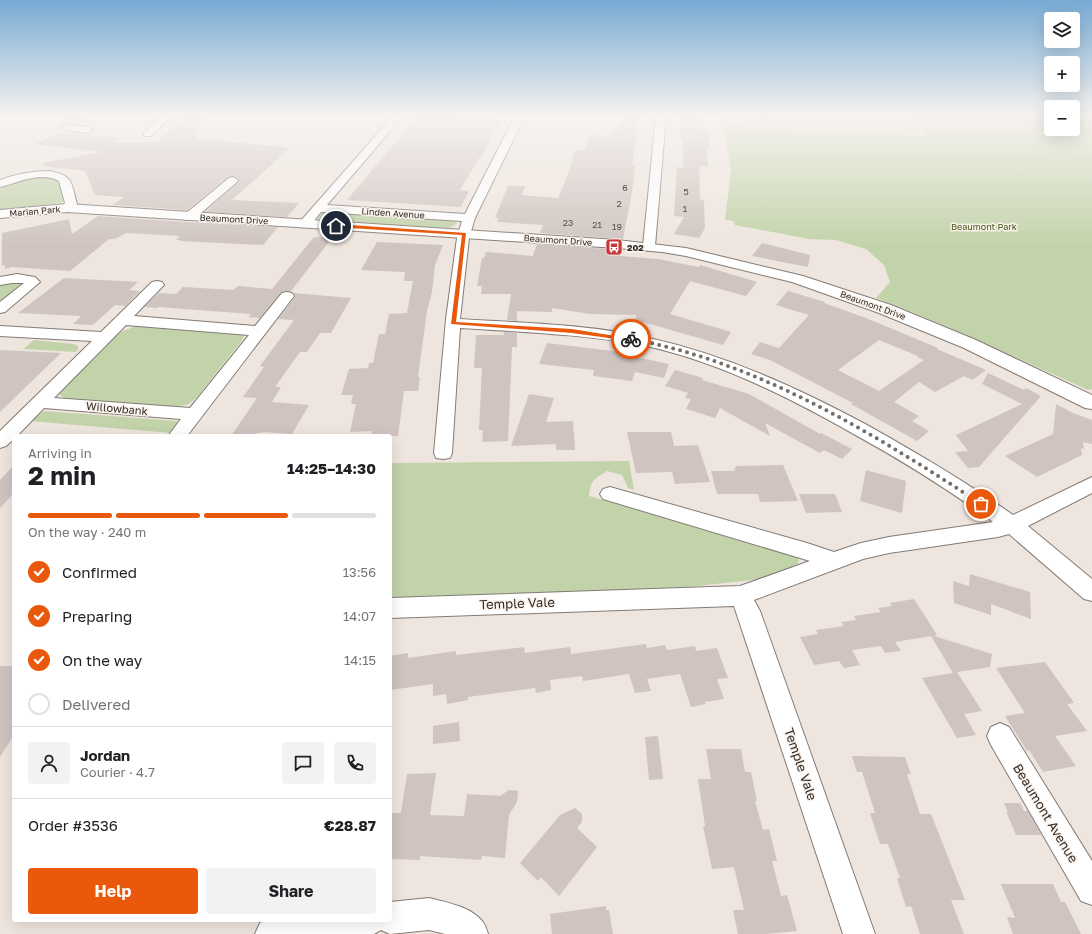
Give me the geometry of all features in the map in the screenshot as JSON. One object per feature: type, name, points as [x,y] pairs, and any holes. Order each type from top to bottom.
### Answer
[{"type":"street","points":[[304,224],[360,160]]},
{"type":"street","points":[[443,453],[453,323],[464,234],[469,218],[498,160]]},
{"type":"street","points":[[649,246],[657,160]]},
{"type":"street","name":"Marian Park","points":[[0,184],[12,179],[28,176],[60,176],[64,179],[71,204],[67,208],[0,214]]},
{"type":"street","points":[[189,217],[233,180]]},
{"type":"street","name":"Beaumont Drive","points":[[67,208],[649,246],[686,252],[797,279],[841,293],[937,330],[1092,402]]},
{"type":"street","name":"Linden Avenue","points":[[318,208],[469,218]]},
{"type":"street","points":[[0,281],[10,279],[29,280],[33,282],[0,309]]},
{"type":"street","points":[[0,442],[103,337],[157,285]]},
{"type":"street","points":[[179,434],[287,296]]},
{"type":"street","points":[[122,320],[260,331]]},
{"type":"street","points":[[453,323],[572,331],[620,337],[673,348],[736,368],[813,404],[867,433],[928,469],[1012,525],[1092,592]]},
{"type":"street","points":[[0,331],[103,337]]},
{"type":"street","name":"Willowbank","points":[[40,402],[194,414]]},
{"type":"street","name":"Temple Vale","points":[[392,608],[740,596],[861,551],[889,545],[998,529],[1012,525],[1092,484]]},
{"type":"street","points":[[610,494],[807,551],[822,556],[832,562]]},
{"type":"street","name":"Temple Vale","points":[[740,596],[748,611],[859,934]]},
{"type":"street","name":"Beaumont Avenue","points":[[1000,736],[1092,890]]},
{"type":"street","points":[[392,918],[429,914],[456,921],[472,934]]},
{"type":"street","points":[[271,934],[355,922]]},
{"type":"green space","name":"Beaumont Park","points":[[729,160],[1092,160],[1092,389],[1088,390],[903,308],[876,298],[890,282],[884,265],[866,249],[836,240],[809,239],[735,225],[733,221],[725,220],[731,170]]},
{"type":"green space","points":[[52,177],[60,181],[63,201],[61,203],[0,210],[0,189],[13,183],[25,180]]},
{"type":"green space","points":[[324,212],[455,220],[457,223],[448,228],[325,221],[318,218]]},
{"type":"green space","points":[[4,283],[26,283],[0,305],[0,285]]},
{"type":"green space","points":[[136,326],[244,335],[243,339],[197,397],[189,404],[177,407],[68,400],[60,395],[60,390],[112,338],[118,333]]},
{"type":"green space","points":[[34,340],[74,344],[78,346],[78,349],[76,352],[23,349]]},
{"type":"green space","points":[[44,411],[177,421],[178,423],[172,433],[29,421]]},
{"type":"green space","points":[[629,461],[634,490],[628,488],[622,475],[607,471],[594,480],[589,496],[785,552],[797,556],[799,561],[797,565],[760,579],[689,587],[392,599],[392,463]]},
{"type":"building","points":[[61,160],[277,160],[232,200],[299,203],[287,217],[205,212],[238,183],[239,179],[233,176],[228,177],[187,210],[112,205],[124,197],[95,195],[85,171],[44,166],[43,163]]},
{"type":"building","points":[[381,160],[478,160],[460,190],[469,191],[461,207],[347,200]]},
{"type":"building","points":[[572,160],[633,160],[632,165],[635,165],[632,192],[623,239],[540,233],[543,225],[497,222],[499,218],[495,218],[508,186],[525,186],[522,195],[558,198]]},
{"type":"building","points":[[683,160],[708,160],[708,167],[699,166],[700,199],[704,200],[705,228],[699,238],[674,234],[684,217],[674,216],[677,167],[683,168]]},
{"type":"building","points":[[98,216],[278,227],[263,245],[180,241],[181,240],[176,240],[180,236],[126,233],[115,239],[109,239],[70,271],[12,267],[5,269],[5,265],[2,266],[2,233],[69,219],[72,234]]},
{"type":"building","points":[[314,237],[332,238],[291,291],[281,292],[260,318],[249,317],[251,314],[144,307],[159,293],[176,294],[183,287],[233,290],[238,286],[272,289]]},
{"type":"building","points":[[377,242],[443,245],[435,265],[432,292],[427,311],[418,377],[420,377],[418,391],[404,391],[398,436],[392,436],[392,434],[371,434],[372,431],[350,432],[356,404],[351,404],[353,395],[341,395],[349,369],[368,368],[369,363],[373,363],[379,334],[385,334],[389,314],[407,313],[413,281],[404,281],[405,272],[361,270]]},
{"type":"building","points":[[762,243],[810,255],[808,267],[752,256]]},
{"type":"building","points":[[537,244],[621,250],[620,256],[658,259],[699,267],[700,265],[757,282],[746,296],[690,281],[670,314],[731,332],[723,345],[636,320],[636,315],[590,314],[552,308],[552,312],[517,311],[517,321],[507,320],[511,294],[481,294],[482,286],[477,286],[482,258],[484,258],[486,252],[533,256]]},
{"type":"building","points":[[64,278],[138,282],[129,290],[140,291],[125,306],[115,305],[93,325],[73,324],[81,316],[18,313]]},
{"type":"building","points":[[788,291],[825,302],[824,303],[866,318],[938,348],[937,349],[986,370],[973,380],[964,376],[935,392],[919,382],[894,402],[919,416],[912,421],[929,431],[917,441],[851,404],[853,403],[770,360],[751,354],[760,342],[779,348],[809,315],[776,305]],"holes":[[[879,340],[918,356],[917,357],[924,360],[879,391],[838,370]]]},
{"type":"building","points":[[294,293],[351,298],[331,333],[320,333],[307,352],[300,352],[275,387],[281,387],[272,402],[309,405],[292,434],[265,432],[256,434],[232,434],[257,398],[243,397],[264,367],[260,366],[294,320],[278,319],[295,297]]},
{"type":"building","points":[[504,332],[517,333],[517,347],[512,347],[508,441],[482,442],[483,430],[479,430],[482,368],[474,368],[476,335],[504,335]]},
{"type":"building","points":[[547,343],[637,354],[636,357],[669,364],[664,378],[635,372],[632,381],[593,376],[594,370],[539,364]]},
{"type":"building","points":[[0,350],[61,353],[0,412]]},
{"type":"building","points":[[675,370],[749,394],[820,434],[821,433],[852,449],[842,459],[824,450],[820,453],[765,423],[770,436],[720,408],[715,418],[686,409],[691,399],[685,398],[688,393],[665,386]]},
{"type":"building","points":[[988,373],[1024,390],[1026,388],[1041,396],[979,467],[968,468],[955,452],[968,451],[956,435],[1022,404],[982,384]]},
{"type":"building","points":[[529,394],[554,398],[546,422],[573,421],[575,450],[556,450],[556,444],[511,446]]},
{"type":"building","points":[[1056,404],[1073,413],[1092,420],[1092,444],[1083,442],[1084,449],[1081,448],[1082,455],[1037,477],[1005,456],[1053,434]]},
{"type":"building","points":[[627,432],[671,432],[674,446],[698,445],[710,482],[675,484],[672,472],[636,473]]},
{"type":"building","points":[[783,465],[798,501],[760,502],[758,494],[717,494],[711,471],[734,471],[736,466]]},
{"type":"building","points":[[12,467],[12,495],[0,508],[0,480]]},
{"type":"building","points":[[866,470],[906,481],[902,513],[860,501]]},
{"type":"building","points":[[799,494],[835,494],[842,512],[806,513]]},
{"type":"building","points":[[970,574],[1030,592],[1031,619],[991,604],[991,615],[954,603],[953,581],[969,586]]},
{"type":"building","points":[[914,599],[937,635],[934,636],[992,654],[990,667],[957,672],[982,711],[964,714],[976,735],[957,738],[922,678],[953,673],[931,636],[895,642],[901,651],[885,653],[881,646],[852,650],[860,665],[844,668],[839,661],[814,665],[800,637],[818,634],[816,630],[844,626],[841,622],[856,620],[854,616],[881,612],[878,608],[892,606],[890,603]]},
{"type":"building","points":[[646,644],[647,648],[665,645],[667,650],[695,646],[696,651],[717,648],[728,678],[717,679],[724,699],[705,702],[706,704],[691,707],[680,674],[647,679],[651,691],[635,693],[629,674],[583,681],[582,676],[550,680],[551,690],[536,693],[535,688],[468,697],[468,700],[447,704],[446,694],[433,696],[433,684],[392,690],[392,656],[408,653],[408,658],[456,651],[456,655],[524,647],[525,653],[570,647],[571,654]]},
{"type":"building","points":[[1045,662],[1074,703],[1067,704],[1087,731],[1055,736],[1076,766],[1043,772],[1029,750],[1027,751],[1005,716],[1025,713],[996,668]]},
{"type":"building","points":[[0,666],[12,666],[12,738],[0,757]]},
{"type":"building","points":[[459,722],[460,741],[433,744],[433,726]]},
{"type":"building","points":[[658,736],[663,779],[649,780],[645,737]]},
{"type":"building","points":[[706,749],[741,749],[745,772],[751,772],[757,801],[755,801],[763,830],[769,829],[777,861],[772,861],[781,896],[787,895],[797,931],[766,934],[738,934],[733,910],[744,910],[734,867],[712,869],[703,826],[705,826],[698,779],[711,779]]},
{"type":"building","points":[[852,756],[905,757],[911,774],[907,774],[920,814],[931,814],[965,900],[951,900],[964,934],[920,934],[911,906],[906,907],[897,878],[900,878],[888,844],[880,844],[870,813],[875,813],[862,772],[857,772]]},
{"type":"building","points":[[436,773],[430,815],[464,816],[467,794],[500,796],[509,790],[518,791],[517,802],[509,815],[505,858],[482,856],[481,860],[420,856],[420,860],[392,859],[392,813],[401,813],[407,774]]},
{"type":"building","points":[[1004,803],[1020,803],[1024,811],[1028,811],[1041,835],[1016,835]]},
{"type":"building","points":[[575,808],[582,814],[582,822],[577,828],[597,847],[559,896],[541,877],[538,881],[520,863],[560,815]]},
{"type":"building","points":[[1001,884],[1053,884],[1061,902],[1065,902],[1081,934],[1013,934],[1007,917],[1015,918]]},
{"type":"building","points":[[606,906],[606,910],[609,910],[613,934],[552,934],[550,914]]},
{"type":"way so far","points":[[631,339],[673,348],[736,368],[807,401],[867,433],[928,469],[981,504]]},
{"type":"place","name":"202","points":[[614,247]]},
{"type":"route","points":[[336,226],[464,234],[453,323],[572,331],[631,339]]}]
